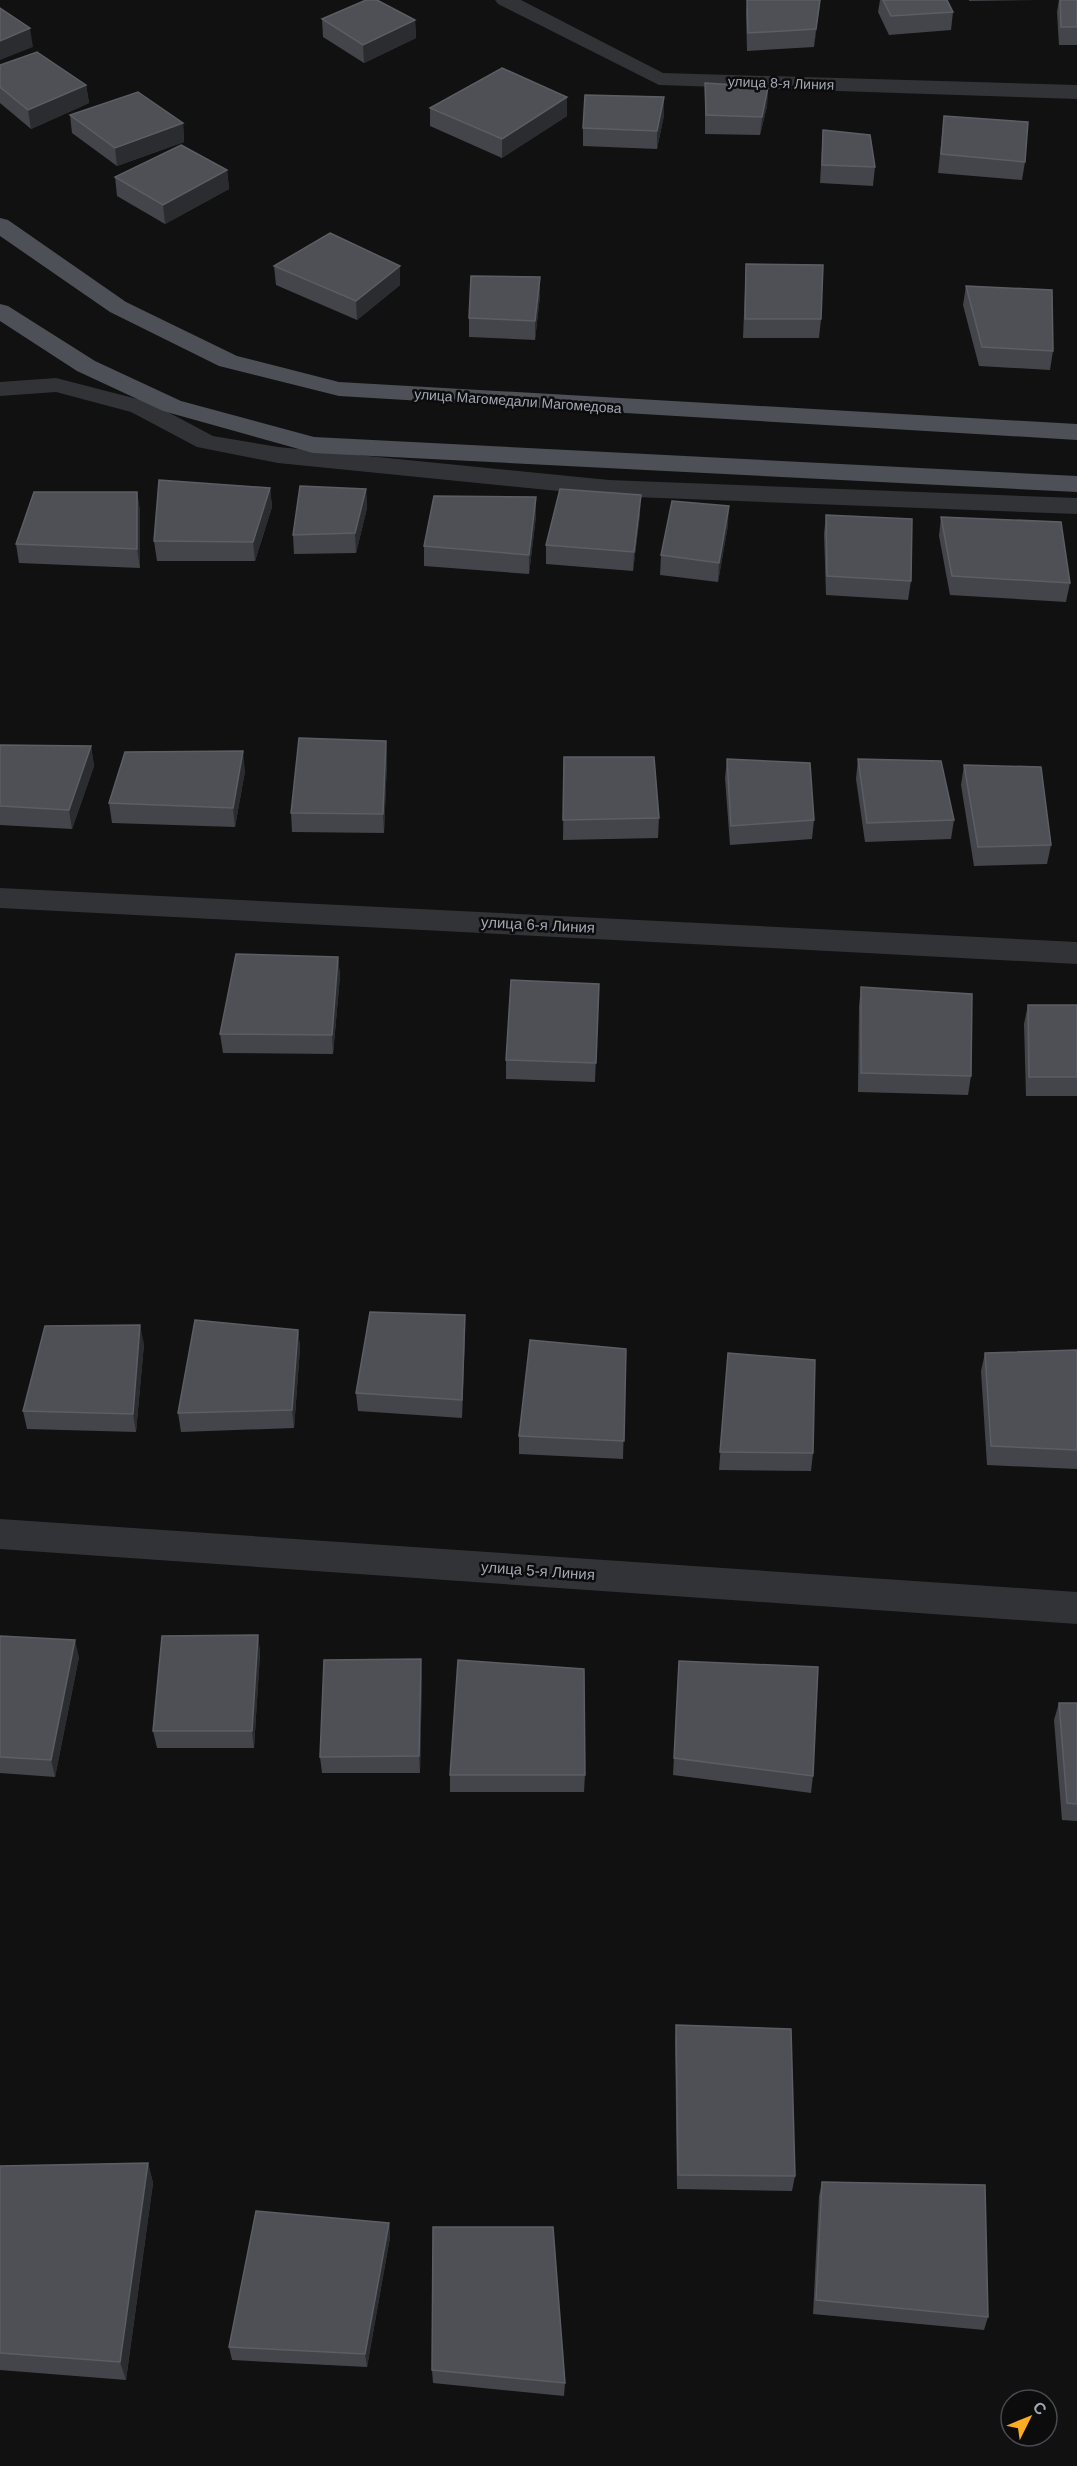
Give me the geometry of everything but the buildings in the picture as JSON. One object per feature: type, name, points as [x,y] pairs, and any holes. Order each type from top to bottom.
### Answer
[{"type":"main road","name":"улица Магомедали Магомедова","points":[[0,225],[118,307],[228,361],[339,389],[1077,432]]},
{"type":"main road","points":[[0,311],[86,366],[172,406],[313,445],[1077,484]]},
{"type":"street","name":"улица 8-я Линия","points":[[505,0],[659,79],[1077,92]]},
{"type":"street","points":[[0,389],[56,385],[140,407],[206,442],[278,455],[609,488],[1077,506]]},
{"type":"street","name":"улица 6-я Линия","points":[[0,898],[1077,953]]},
{"type":"street","name":"улица 5-я Линия","points":[[0,1534],[1077,1608]]}]
